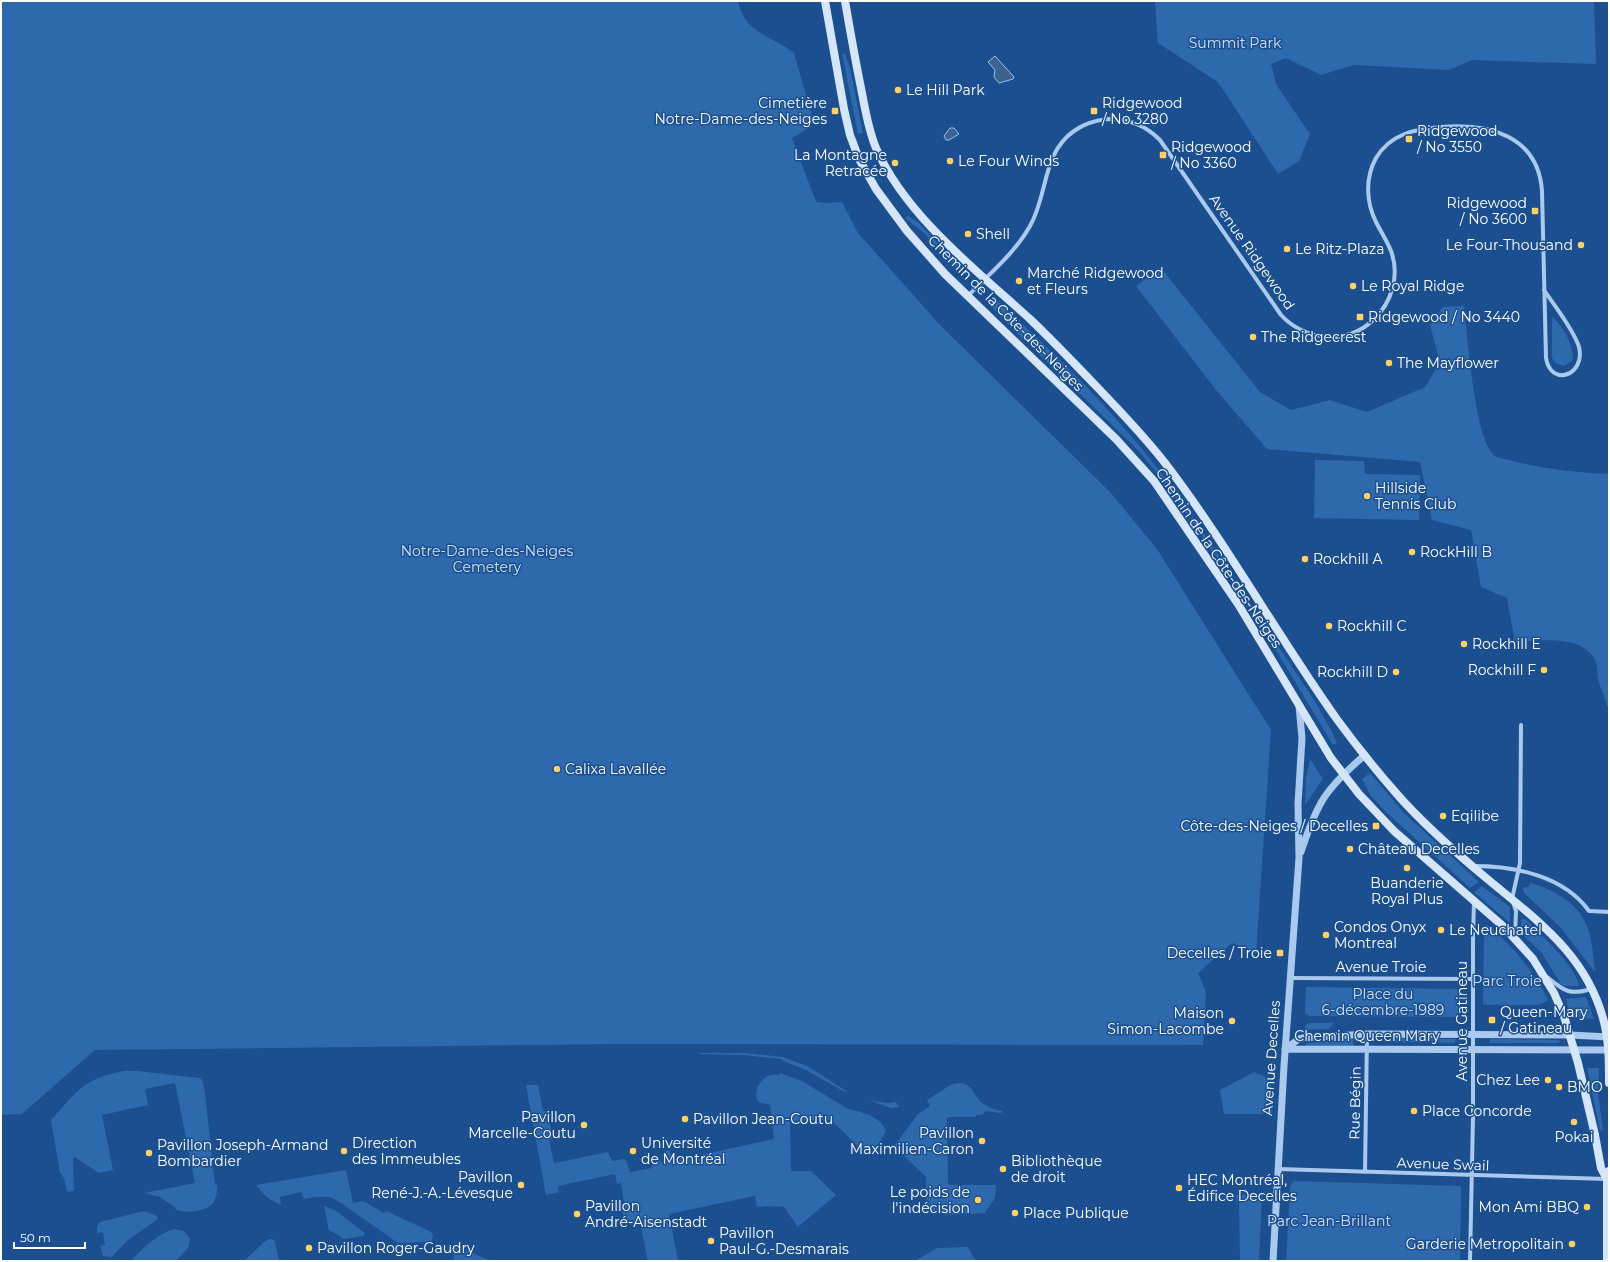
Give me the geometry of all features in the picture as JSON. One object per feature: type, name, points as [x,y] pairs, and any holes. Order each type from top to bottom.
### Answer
[{"type":"main road","name":"Chemin de la Côte-des-Neiges","points":[[825,1],[845,114],[859,159],[876,189],[927,255],[1116,439],[1148,474],[1169,502],[1238,604],[1299,706],[1343,774],[1387,825],[1514,937],[1533,959],[1543,974],[1558,1002],[1570,1035],[1595,1135],[1601,1168],[1608,1175],[1607,1261]]},
{"type":"main road","name":"Chemin de la Côte-des-Neiges","points":[[845,1],[866,116],[872,138],[879,155],[896,183],[919,213],[945,241],[1063,352],[1127,418],[1156,452],[1194,504],[1332,711],[1365,755],[1407,805],[1472,866],[1537,919],[1554,936],[1579,967],[1601,1011],[1608,1037],[1609,1083]]},
{"type":"street","name":"Avenue Ridgewood","points":[[968,296],[1018,245],[1031,225],[1040,205],[1051,161],[1062,142],[1073,132],[1087,124],[1105,120],[1122,120],[1144,126],[1162,142],[1272,303],[1287,320],[1299,329],[1317,336],[1336,337],[1350,334],[1365,327],[1380,314],[1388,300],[1394,280],[1393,257],[1373,215],[1368,200],[1369,179],[1376,159],[1391,141],[1406,133],[1428,128],[1463,126],[1487,128],[1506,135],[1524,150],[1535,164],[1540,177],[1542,190],[1544,290],[1546,362],[1554,373],[1562,375],[1568,374],[1573,372],[1578,364],[1580,355],[1579,347],[1574,336],[1544,290]]},
{"type":"street","name":"Avenue Decelles","points":[[1273,1261],[1285,1049],[1299,858],[1298,804],[1302,738],[1299,706]]},
{"type":"street","points":[[1514,937],[1516,911],[1512,898],[1519,871],[1521,725]]},
{"type":"street","name":"Avenue Decelles","points":[[1299,858],[1309,825],[1326,793],[1343,774],[1365,755]]},
{"type":"street","points":[[1472,866],[1488,866],[1519,871],[1546,878],[1560,885],[1578,898],[1589,911],[1609,912]]},
{"type":"street","name":"Avenue Gatineau","points":[[1470,1261],[1474,901]]},
{"type":"street","name":"Chemin de la Côte-des-Neiges","points":[[1543,974],[1565,991],[1580,992],[1591,989]]},
{"type":"street","name":"Avenue Troie","points":[[1290,978],[1473,979]]},
{"type":"street","name":"Chemin Queen Mary","points":[[1285,1049],[1299,1039],[1303,1038],[1367,1034],[1570,1035],[1608,1037]]},
{"type":"street","name":"Rue Bégin","points":[[1366,1172],[1367,1034]]},
{"type":"street","name":"Chemin Queen Mary","points":[[1285,1049],[1367,1050],[1382,1048],[1473,1048],[1608,1050]]},
{"type":"street","name":"Avenue Swail","points":[[1278,1169],[1471,1176],[1608,1175]]},
{"type":"green space","name":"Notre-Dame-des-Neiges Cemetery","points":[[1,1],[738,1],[741,12],[752,27],[794,53],[812,116],[811,127],[792,138],[816,202],[842,202],[858,233],[940,325],[1111,493],[1157,549],[1271,730],[1256,953],[1232,943],[1198,973],[1206,992],[1203,1045],[625,1044],[95,1050],[22,1114],[1,1115]]},
{"type":"green space","name":"Summit Park","points":[[1155,1],[1594,1],[1596,64],[1472,60],[1449,70],[1354,65],[1321,75],[1286,58],[1271,64],[1277,86],[1310,134],[1299,161],[1278,174],[1218,82],[1158,43]]},
{"type":"green space","points":[[842,54],[845,54],[850,68],[863,133],[858,134]]},
{"type":"green space","points":[[908,216],[919,223],[965,271],[962,274],[923,232],[905,218]]},
{"type":"green space","points":[[1161,268],[1260,392],[1291,410],[1330,400],[1367,412],[1425,387],[1440,362],[1430,325],[1443,307],[1464,306],[1477,410],[1488,447],[1495,456],[1525,464],[1573,472],[1609,474],[1609,707],[1607,706],[1598,679],[1597,665],[1594,658],[1587,650],[1579,645],[1569,642],[1547,640],[1515,642],[1507,598],[1481,587],[1471,530],[1432,520],[1420,462],[1267,449],[1216,390],[1136,286]]},
{"type":"green space","points":[[991,295],[1046,346],[1098,399],[1147,455],[1192,515],[1189,517],[1138,450],[1021,337],[986,301]]},
{"type":"green space","points":[[1553,318],[1561,326],[1568,338],[1572,350],[1572,361],[1564,366],[1555,363],[1552,358]]},
{"type":"green space","name":"Hillside Tennis Club","points":[[1315,460],[1364,461],[1365,474],[1420,475],[1419,520],[1314,518]]},
{"type":"green space","points":[[1193,517],[1316,703],[1337,743],[1333,745],[1247,602],[1190,519]]},
{"type":"green space","points":[[1310,759],[1323,779],[1305,805],[1306,778]]},
{"type":"green space","points":[[1370,773],[1404,813],[1479,882],[1470,888],[1387,813],[1371,796],[1362,779]]},
{"type":"green space","points":[[1530,883],[1548,889],[1557,894],[1579,912],[1590,934],[1595,972],[1560,927],[1524,893],[1523,888],[1529,886]]},
{"type":"green space","points":[[1482,886],[1510,907],[1510,923],[1474,892]]},
{"type":"green space","points":[[1521,919],[1525,919],[1563,958],[1575,975],[1579,984],[1578,986],[1564,986],[1561,984],[1541,952],[1522,934]]},
{"type":"green space","name":"Parc Troie","points":[[1486,925],[1494,929],[1521,958],[1533,974],[1548,1000],[1539,1005],[1483,1004],[1484,928]]},
{"type":"green space","name":"Place du 6-décembre-1989","points":[[1306,987],[1460,989],[1461,1017],[1309,1016],[1305,1013]]},
{"type":"green space","points":[[1586,997],[1594,1019],[1570,1018],[1566,999]]},
{"type":"green space","points":[[1309,1023],[1334,1023],[1329,1029],[1304,1030],[1306,1025]]},
{"type":"green space","points":[[1384,1038],[1455,1039],[1455,1043],[1384,1042]]},
{"type":"green space","points":[[1353,1039],[1353,1047],[1306,1046],[1306,1043]]},
{"type":"green space","points":[[1490,1039],[1560,1040],[1559,1043],[1490,1043]]},
{"type":"green space","points":[[698,1053],[746,1053],[783,1057],[807,1066],[848,1092],[843,1091],[806,1070],[781,1059],[743,1055]]},
{"type":"green space","points":[[1587,1068],[1599,1068],[1598,1093],[1603,1130],[1600,1131]]},
{"type":"green space","points":[[124,1071],[200,1078],[203,1082],[215,1185],[217,1185],[215,1200],[209,1207],[189,1212],[179,1211],[160,1197],[144,1193],[195,1183],[175,1083],[145,1089],[148,1105],[102,1115],[113,1170],[99,1173],[74,1157],[74,1191],[67,1192],[64,1178],[60,1173],[51,1120],[74,1094],[89,1082],[110,1074]]},
{"type":"green space","points":[[1254,1072],[1265,1077],[1273,1088],[1272,1114],[1224,1114],[1220,1090]]},
{"type":"green space","points":[[780,1073],[802,1081],[848,1109],[864,1113],[875,1118],[884,1126],[886,1131],[878,1145],[866,1154],[831,1120],[790,1121],[791,1171],[811,1171],[836,1195],[798,1227],[784,1207],[757,1207],[755,1196],[669,1214],[678,1261],[648,1261],[640,1223],[625,1225],[622,1210],[625,1208],[621,1183],[617,1184],[615,1174],[558,1186],[559,1192],[546,1195],[526,1085],[538,1085],[543,1111],[547,1111],[553,1138],[549,1140],[554,1163],[608,1152],[612,1161],[622,1159],[626,1160],[630,1172],[652,1168],[652,1161],[660,1160],[663,1164],[666,1163],[663,1152],[670,1150],[672,1161],[774,1139],[770,1105],[758,1102],[756,1092],[764,1078],[774,1074],[779,1075]]},
{"type":"green space","points":[[959,1083],[970,1087],[982,1103],[997,1110],[1003,1111],[1001,1113],[986,1111],[982,1115],[976,1115],[976,1117],[949,1117],[947,1119],[948,1184],[996,1185],[995,1198],[985,1213],[947,1215],[928,1212],[926,1177],[894,1146],[918,1114],[930,1106],[927,1100],[952,1084]]},
{"type":"green space","points":[[868,1100],[887,1103],[896,1102],[899,1107],[891,1108]]},
{"type":"green space","points":[[346,1170],[353,1203],[363,1201],[384,1213],[386,1211],[429,1231],[433,1234],[432,1240],[429,1242],[398,1243],[330,1197],[304,1199],[301,1192],[280,1197],[281,1205],[267,1197],[256,1185]]},
{"type":"green space","name":"Parc Jean-Brillant","points":[[1294,1181],[1460,1186],[1460,1261],[1286,1261],[1290,1189],[1291,1184]]},
{"type":"green space","points":[[1236,1195],[1262,1195],[1259,1261],[1240,1261],[1239,1202],[1237,1202]]},
{"type":"green space","points":[[324,1206],[335,1210],[365,1233],[364,1236],[344,1239],[329,1231]]},
{"type":"green space","points":[[144,1211],[157,1216],[158,1219],[128,1240],[112,1257],[103,1256],[100,1246],[105,1245],[103,1232],[97,1233],[97,1226],[100,1222]]},
{"type":"green space","points":[[174,1229],[184,1231],[190,1239],[188,1248],[176,1261],[131,1261],[145,1246],[162,1234]]},
{"type":"green space","points":[[269,1239],[275,1241],[279,1261],[244,1261],[264,1242]]},
{"type":"green space","points":[[968,1247],[976,1261],[915,1261],[937,1248]]},
{"type":"green space","points":[[453,1248],[461,1248],[491,1261],[454,1261]]},
{"type":"shaded area","points":[[995,56],[1014,77],[1013,79],[999,83],[994,77],[995,70],[988,62]]},
{"type":"shaded area","points":[[950,128],[954,128],[959,134],[949,140],[946,140],[944,136]]},
{"type":"place","name":"Le Hill Park","points":[[898,90]]},
{"type":"place","name":"Cimetière Notre-Dame-des-Neiges","points":[[835,111]]},
{"type":"place","name":"Ridgewood / No 3280","points":[[1094,111]]},
{"type":"place","name":"Ridgewood / No 3550","points":[[1409,139]]},
{"type":"place","name":"Ridgewood / No 3360","points":[[1163,155]]},
{"type":"place","name":"Le Four Winds","points":[[950,161]]},
{"type":"place","name":"La Montagne Retracée","points":[[895,163]]},
{"type":"place","name":"Ridgewood / No 3600","points":[[1535,211]]},
{"type":"place","name":"Shell","points":[[968,234]]},
{"type":"place","name":"Le Four-Thousand","points":[[1581,245]]},
{"type":"place","name":"Le Ritz-Plaza","points":[[1287,249]]},
{"type":"place","name":"Marché Ridgewood et Fleurs","points":[[1019,281]]},
{"type":"place","name":"Le Royal Ridge","points":[[1353,286]]},
{"type":"place","name":"Ridgewood / No 3440","points":[[1360,317]]},
{"type":"place","name":"The Ridgecrest","points":[[1253,337]]},
{"type":"place","name":"The Mayflower","points":[[1389,363]]},
{"type":"place","name":"Hillside Tennis Club","points":[[1367,496]]},
{"type":"place","name":"RockHill B","points":[[1412,552]]},
{"type":"place","name":"Rockhill A","points":[[1305,559]]},
{"type":"place","name":"Rockhill C","points":[[1329,626]]},
{"type":"place","name":"Rockhill E","points":[[1464,644]]},
{"type":"place","name":"Rockhill F","points":[[1544,670]]},
{"type":"place","name":"Rockhill D","points":[[1396,672]]},
{"type":"place","name":"Calixa Lavallée","points":[[557,769]]},
{"type":"place","name":"Eqilibe","points":[[1443,816]]},
{"type":"place","name":"Côte-des-Neiges / Decelles","points":[[1376,826]]},
{"type":"place","name":"Château Decelles","points":[[1350,849]]},
{"type":"place","name":"Buanderie Royal Plus","points":[[1407,868]]},
{"type":"place","name":"Le Neuchatel","points":[[1441,930]]},
{"type":"place","name":"Condos Onyx Montreal","points":[[1326,935]]},
{"type":"place","name":"Decelles / Troie","points":[[1280,953]]},
{"type":"place","name":"Queen-Mary / Gatineau","points":[[1492,1020]]},
{"type":"place","name":"Maison Simon-Lacombe","points":[[1232,1021]]},
{"type":"place","name":"Chez Lee","points":[[1548,1080]]},
{"type":"place","name":"BMO","points":[[1559,1087]]},
{"type":"place","name":"Place Concorde","points":[[1414,1111]]},
{"type":"place","name":"Pavillon Jean-Coutu","points":[[685,1119]]},
{"type":"place","name":"Pokai","points":[[1574,1122]]},
{"type":"place","name":"Pavillon Marcelle-Coutu","points":[[584,1125]]},
{"type":"place","name":"Pavillon Maximilien-Caron","points":[[982,1141]]},
{"type":"place","name":"Direction des Immeubles","points":[[344,1151]]},
{"type":"place","name":"Université de Montréal","points":[[633,1151]]},
{"type":"place","name":"Pavillon Joseph-Armand Bombardier","points":[[149,1153]]},
{"type":"place","name":"Bibliothèque de droit","points":[[1003,1169]]},
{"type":"place","name":"Pavillon René-J.-A.-Lévesque","points":[[521,1185]]},
{"type":"place","name":"HEC Montréal, Édifice Decelles","points":[[1179,1188]]},
{"type":"place","name":"Le poids de l'indécision","points":[[978,1200]]},
{"type":"place","name":"Mon Ami BBQ","points":[[1587,1207]]},
{"type":"place","name":"Place Publique","points":[[1015,1213]]},
{"type":"place","name":"Pavillon André-Aisenstadt","points":[[577,1214]]},
{"type":"place","name":"Pavillon Paul-G.-Desmarais","points":[[711,1241]]},
{"type":"place","name":"Garderie Metropolitain","points":[[1572,1244]]},
{"type":"place","name":"Pavillon Roger-Gaudry","points":[[309,1248]]}]
